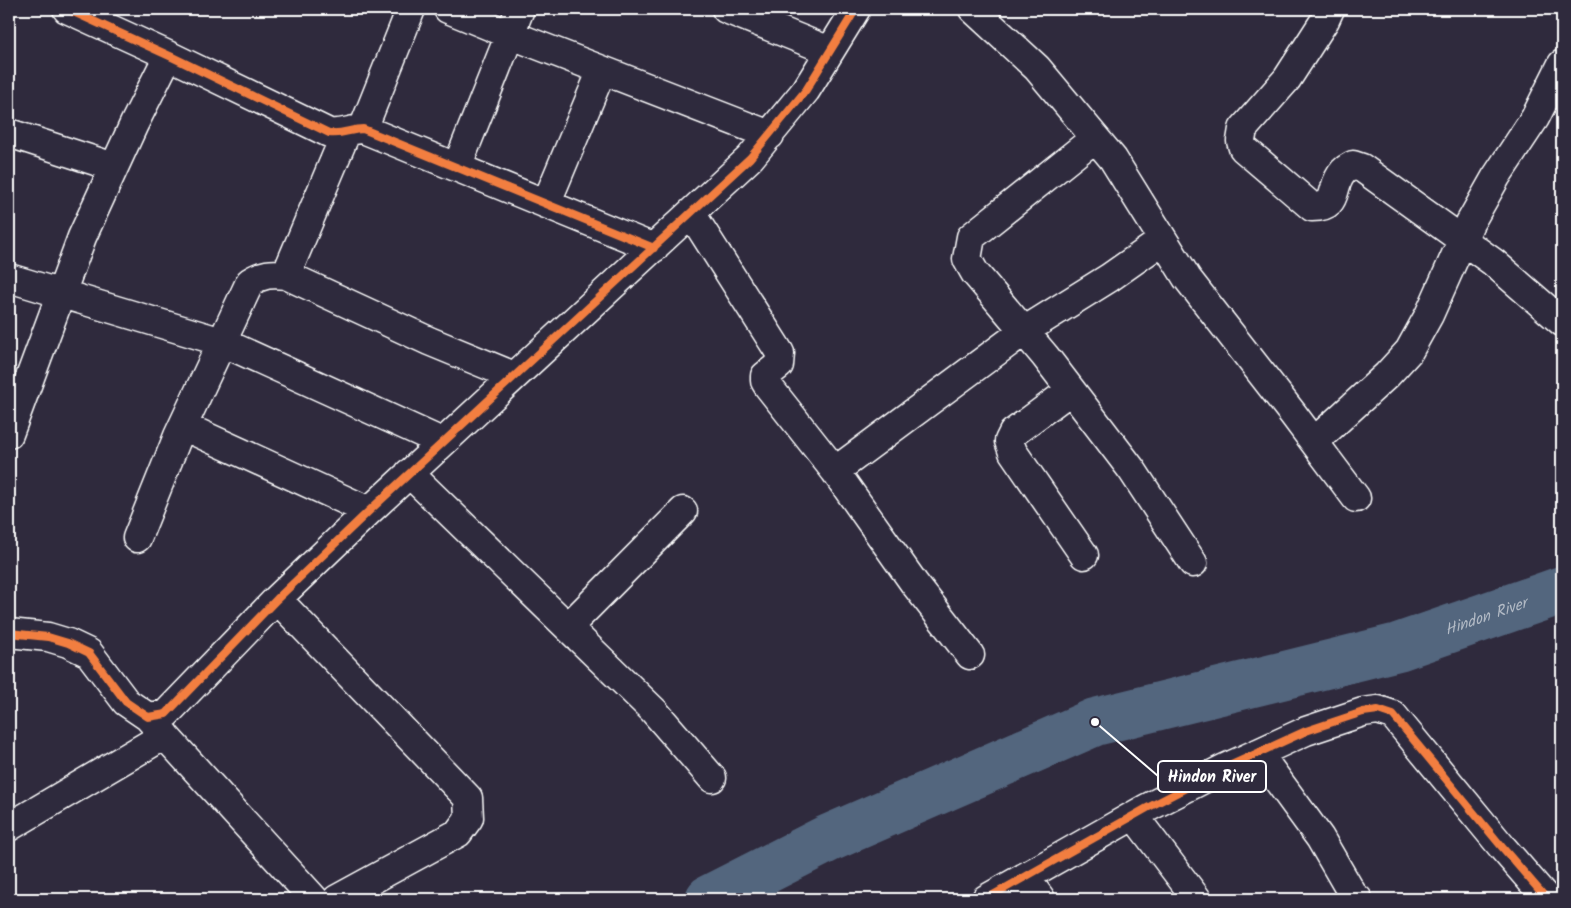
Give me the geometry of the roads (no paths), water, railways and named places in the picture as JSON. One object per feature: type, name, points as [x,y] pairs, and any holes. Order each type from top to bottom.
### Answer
[{"type":"street","points":[[67,9],[329,133],[338,134],[355,131],[457,167],[654,248]]},
{"type":"street","points":[[286,275],[411,9]]},
{"type":"street","points":[[448,9],[770,135]]},
{"type":"street","points":[[457,167],[520,9]]},
{"type":"street","points":[[726,9],[830,51]]},
{"type":"street","points":[[9,827],[156,726],[277,599],[369,511],[750,158],[806,90],[856,9]]},
{"type":"street","points":[[973,9],[1036,68],[1113,159],[1187,278],[1356,498]]},
{"type":"street","points":[[1330,9],[1287,79],[1243,130],[1241,141],[1243,148],[1312,207],[1323,207],[1330,202],[1342,173],[1353,165],[1362,168],[1493,262],[1562,322]]},
{"type":"street","points":[[9,434],[82,236],[168,56]]},
{"type":"street","points":[[1314,442],[1409,351],[1429,315],[1470,223],[1496,178],[1535,118],[1562,64]]},
{"type":"street","points":[[546,204],[602,70]]},
{"type":"street","points":[[9,133],[114,167]]},
{"type":"street","points":[[1095,138],[971,237],[966,259],[975,273],[1024,331],[1132,470],[1193,564]]},
{"type":"street","points":[[691,214],[780,353],[779,365],[765,376],[765,381],[835,472],[914,582],[970,655]]},
{"type":"street","points":[[835,472],[1024,331],[1109,278],[1163,240]]},
{"type":"street","points":[[137,538],[183,426],[250,282],[258,277],[272,273],[286,275],[429,341],[514,376]]},
{"type":"street","points":[[9,278],[222,342],[442,442]]},
{"type":"street","points":[[1071,390],[1013,433],[1009,441],[1013,452],[1084,556]]},
{"type":"street","points":[[183,426],[369,511]]},
{"type":"street","points":[[409,473],[654,711],[712,778]]},
{"type":"street","points":[[568,627],[683,511]]},
{"type":"street","points":[[277,599],[468,798],[469,818],[458,834],[337,899]]},
{"type":"street","points":[[9,633],[48,637],[68,642],[89,653],[126,702],[156,726],[314,899]]},
{"type":"street","points":[[986,899],[1134,816],[1225,768],[1306,731],[1363,712],[1378,710],[1393,715],[1547,899]]},
{"type":"street","points":[[1258,753],[1320,838],[1353,895],[1358,899]]},
{"type":"street","points":[[1134,816],[1197,899]]},
{"type":"street","points":[[1024,877],[1041,899]]},
{"type":"waterway","name":"Hindon River","points":[[709,899],[827,839],[1095,722],[1398,647],[1562,590]]},
{"type":"place","name":"Hindon River","points":[[1095,722]]}]
